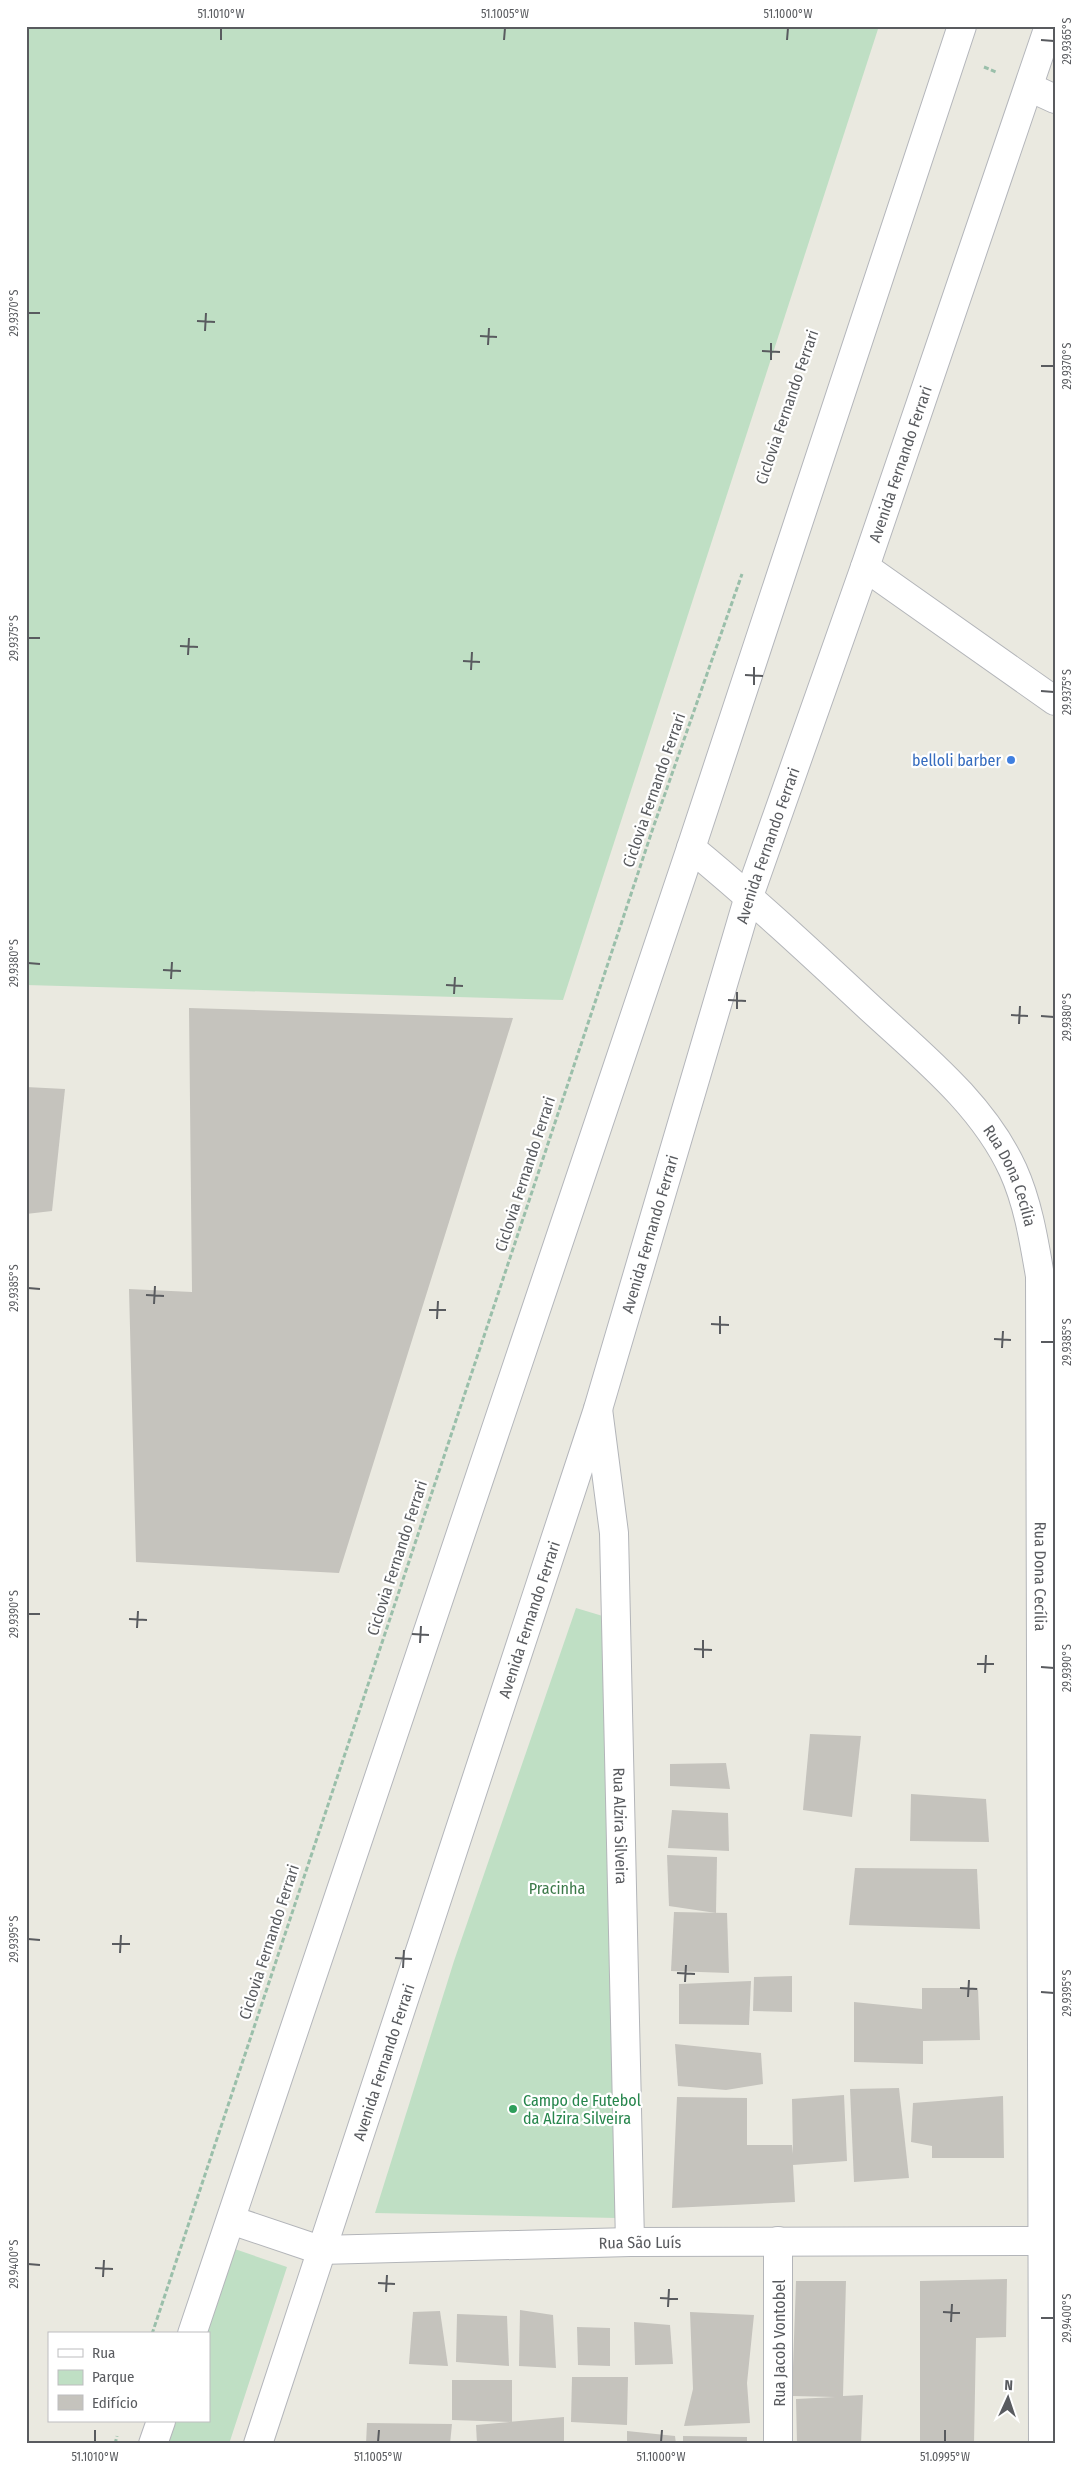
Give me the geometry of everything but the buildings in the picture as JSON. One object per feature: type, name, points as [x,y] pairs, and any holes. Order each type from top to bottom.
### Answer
[{"type":"main road","points":[[193,2332],[691,848],[962,26]]},
{"type":"main road","name":"Avenida Fernando Ferrari","points":[[258,2444],[320,2250],[598,1410],[749,896],[865,567],[1049,26]]},
{"type":"main road","points":[[1029,86],[1055,99]]},
{"type":"main road","points":[[865,567],[1055,701]]},
{"type":"main road","name":"Rua Dona Cecília","points":[[691,848],[749,896],[945,1078],[983,1122],[1013,1170],[1031,1225],[1040,1276],[1049,2241],[1043,2444]]},
{"type":"main road","name":"Rua Alzira Silveira","points":[[598,1410],[614,1533],[630,2242]]},
{"type":"main road","name":"Rua São Luís","points":[[231,2220],[320,2250],[630,2242],[1049,2241]]},
{"type":"main road","name":"Rua Jacob Vontobel","points":[[778,2241],[778,2444]]},
{"type":"main road","points":[[153,2444],[161,2422]]},
{"type":"path","points":[[953,54],[1029,86]]},
{"type":"path","name":"Ciclovia Fernando Ferrari","points":[[153,2332],[653,828],[742,573]]},
{"type":"green space","points":[[26,26],[879,26],[563,1000],[26,985]]},
{"type":"green space","name":"Pracinha","points":[[576,1608],[616,1620],[617,2218],[375,2213],[454,1961]]},
{"type":"green space","points":[[223,2245],[287,2267],[229,2444],[157,2444],[164,2422],[210,2422],[210,2332],[194,2332]]},
{"type":"place","name":"belloli barber","points":[[1011,760]]},
{"type":"place","name":"Campo de Futebol da Alzira Silveira","points":[[513,2109]]}]
